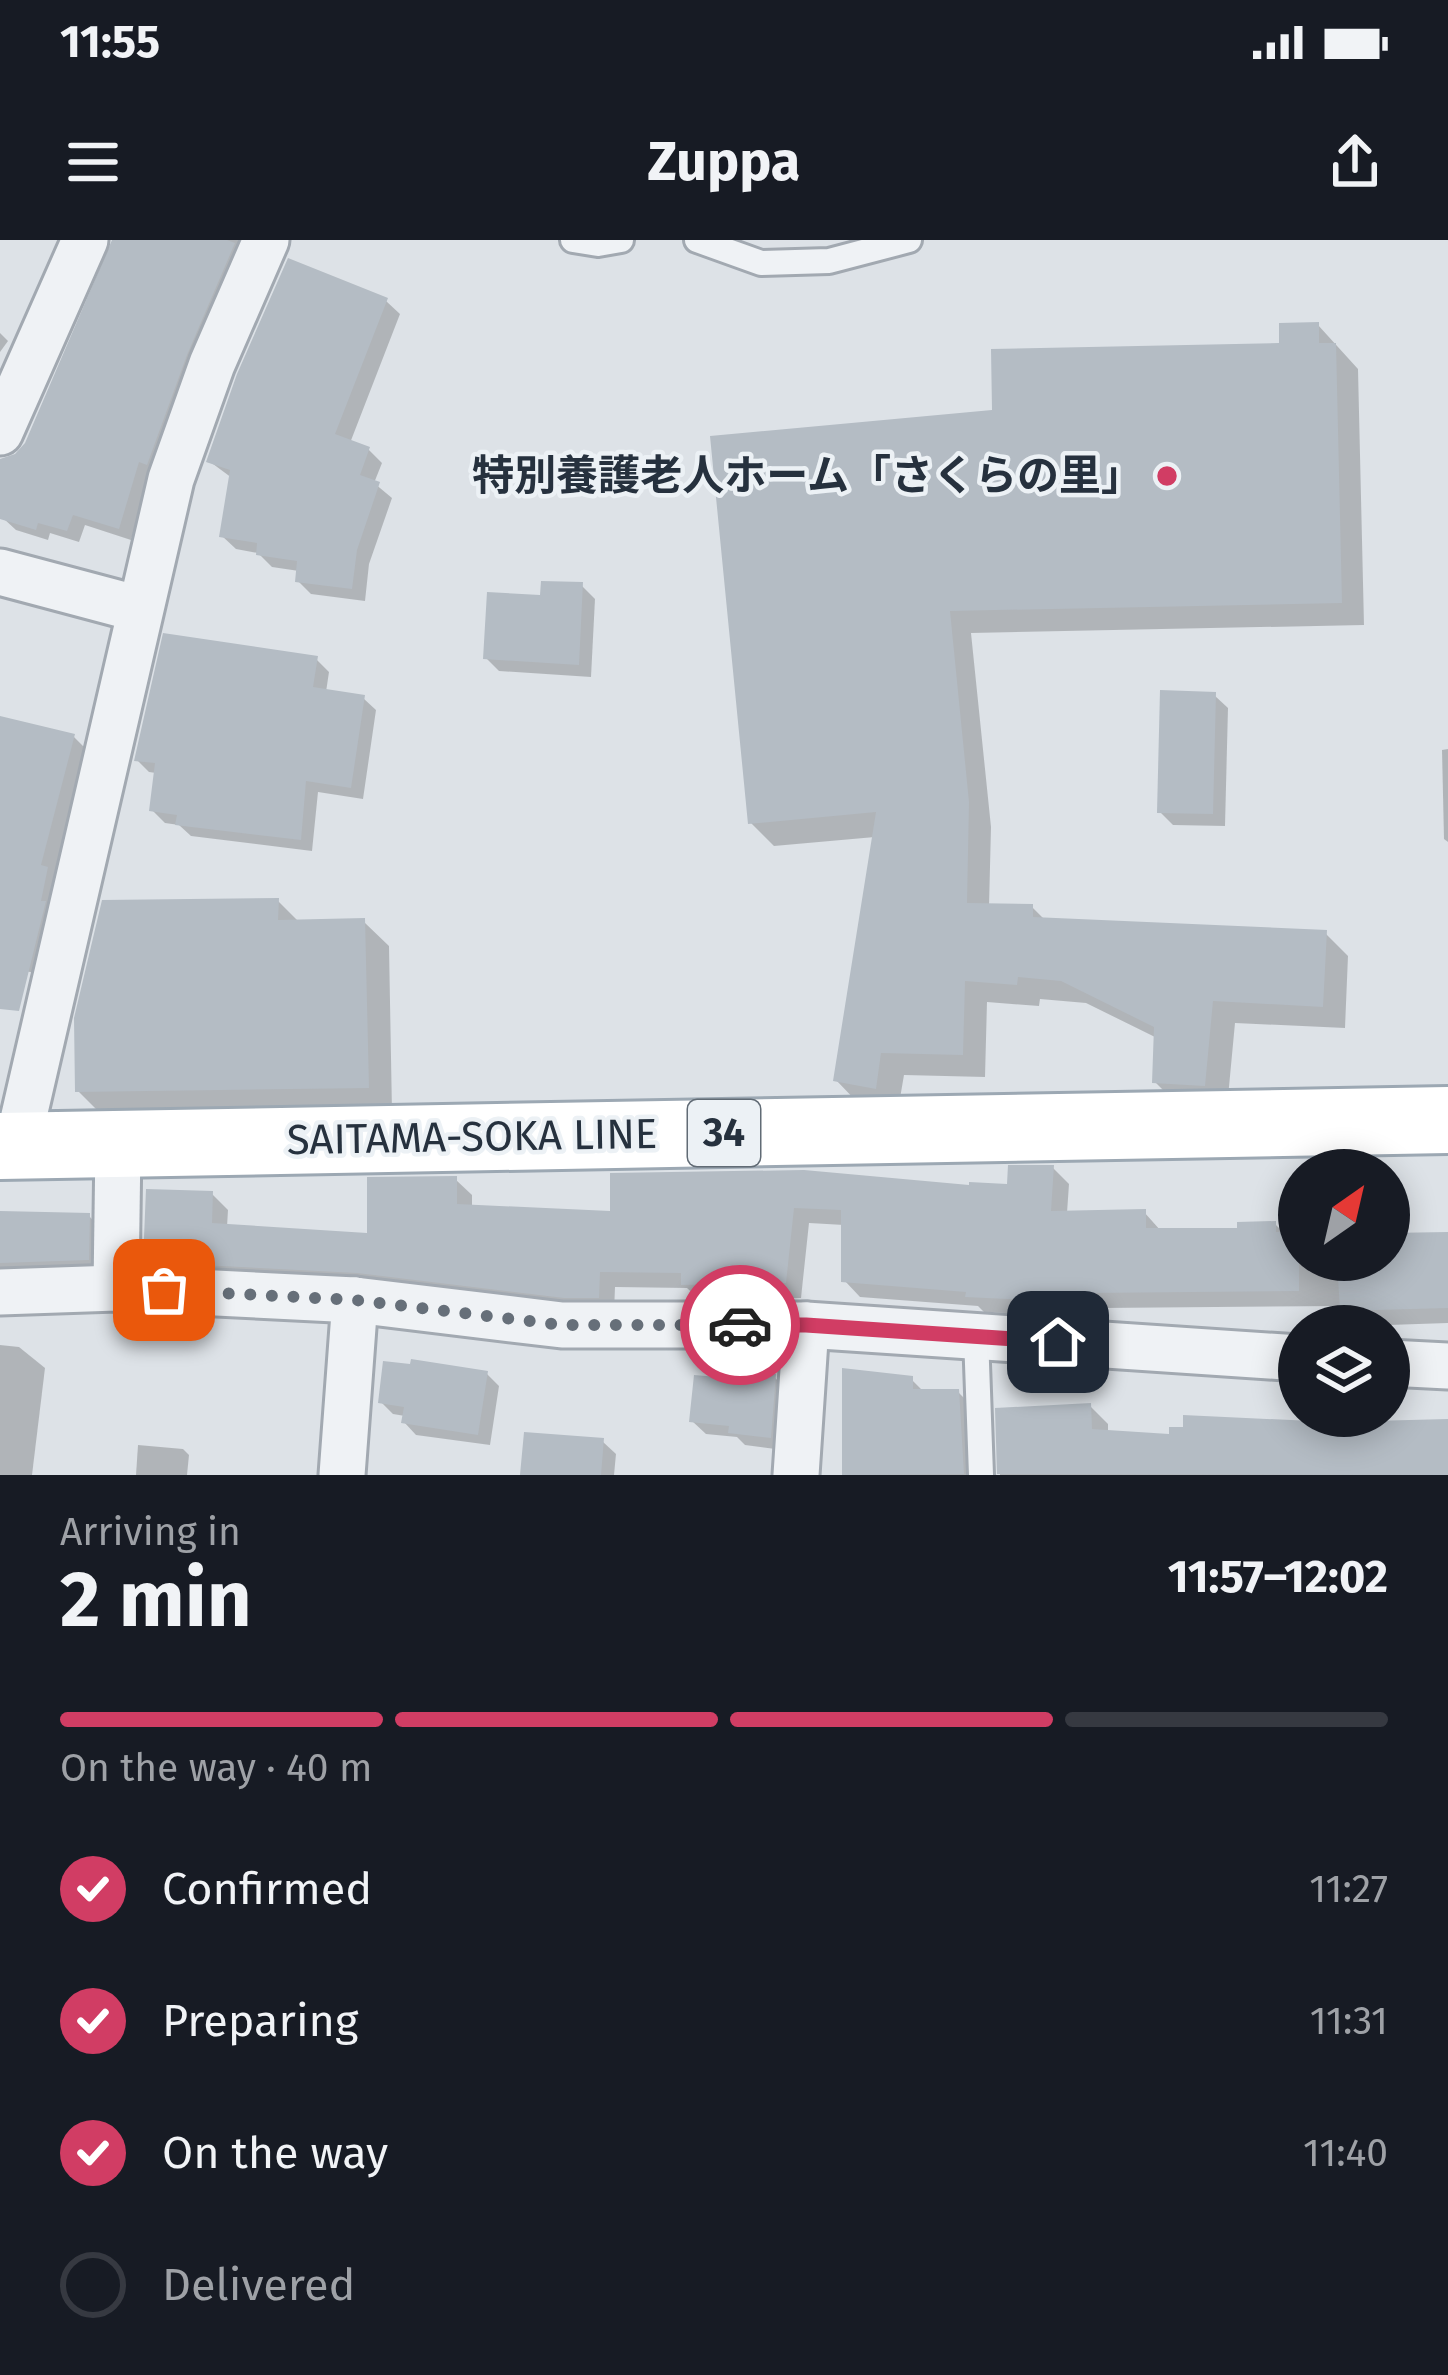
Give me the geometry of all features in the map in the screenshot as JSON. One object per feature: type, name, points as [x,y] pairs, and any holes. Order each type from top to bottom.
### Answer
[{"type":"main road","name":"SAITAMA-SOKA LINE","points":[[9,1146],[1448,1120]]},
{"type":"street","points":[[0,432],[85,240]]},
{"type":"street","points":[[9,1146],[171,479],[212,364],[266,240]]},
{"type":"street","points":[[0,572],[139,608]]},
{"type":"street","points":[[116,1288],[118,1144]]},
{"type":"street","points":[[0,1292],[116,1288],[355,1300],[562,1325],[806,1325],[1278,1357]]},
{"type":"street","points":[[342,1475],[355,1300]]},
{"type":"street","points":[[796,1475],[806,1325]]},
{"type":"street","points":[[1410,1364],[1448,1366]]},
{"type":"lane","points":[[573,240],[598,244],[621,240]]},
{"type":"lane","points":[[697,240],[761,263],[829,261],[909,240]]},
{"type":"lane","points":[[976,1336],[982,1475]]},
{"type":"building","points":[[112,240],[235,243],[147,465],[139,462],[119,529],[73,515],[67,531],[38,523],[36,530],[0,519],[0,459],[15,454],[25,443]]},
{"type":"building","points":[[288,258],[388,298],[335,434],[370,447],[360,475],[380,482],[357,550],[352,589],[295,582],[297,561],[256,555],[257,543],[219,537],[230,470],[206,462],[237,374]]},
{"type":"building","points":[[1319,322],[1319,343],[1336,343],[1342,603],[950,611],[969,802],[967,903],[1033,904],[1033,917],[1327,930],[1323,1007],[1213,1001],[1205,1086],[1152,1083],[1154,1027],[1061,981],[1018,977],[1017,985],[965,981],[963,1055],[881,1053],[876,1089],[833,1081],[876,812],[748,824],[710,436],[992,410],[991,349],[1279,343],[1279,323]]},
{"type":"building","points":[[541,581],[583,582],[579,665],[483,659],[487,592],[540,595]]},
{"type":"building","points":[[163,633],[318,656],[313,687],[365,695],[351,788],[306,781],[301,840],[175,825],[177,815],[149,811],[155,763],[134,761]]},
{"type":"building","points":[[1160,690],[1216,692],[1213,814],[1157,813]]},
{"type":"building","points":[[0,716],[75,734],[41,865],[48,867],[41,901],[46,901],[19,1011],[0,1009]]},
{"type":"building","points":[[279,898],[278,920],[365,918],[369,1088],[75,1092],[74,1018],[102,900]]},
{"type":"building","points":[[1008,1165],[1054,1165],[1051,1211],[1146,1209],[1146,1228],[1237,1228],[1237,1222],[1276,1221],[1278,1281],[1299,1281],[1299,1291],[1087,1293],[1088,1317],[1049,1314],[1048,1301],[965,1297],[966,1292],[841,1282],[841,1210],[794,1208],[786,1283],[681,1285],[681,1273],[600,1272],[599,1298],[564,1298],[357,1273],[143,1262],[146,1189],[213,1191],[212,1223],[367,1233],[367,1177],[457,1176],[457,1204],[610,1211],[610,1173],[804,1170],[969,1185],[1007,1184]]},
{"type":"building","points":[[0,1211],[90,1213],[89,1260],[0,1263]]},
{"type":"building","points":[[1448,1232],[1448,1308],[1340,1305],[1338,1281],[1410,1281],[1410,1233]]},
{"type":"building","points":[[411,1359],[488,1371],[478,1435],[401,1423],[404,1407],[378,1403],[383,1361],[410,1364]]},
{"type":"building","points":[[719,1368],[776,1374],[771,1438],[728,1433],[729,1426],[689,1422],[694,1375],[718,1377]]},
{"type":"building","points":[[842,1368],[913,1376],[913,1389],[959,1389],[964,1474],[842,1475]]},
{"type":"building","points":[[1091,1403],[1092,1429],[1169,1434],[1169,1427],[1183,1427],[1183,1415],[1278,1419],[1278,1437],[1410,1437],[1410,1420],[1448,1419],[1448,1475],[997,1474],[995,1408]]},
{"type":"building","points":[[524,1432],[604,1438],[601,1475],[520,1475]]},
{"type":"way so far","points":[[164,1290],[355,1300],[562,1325],[740,1325]]},
{"type":"place","name":"特別養護老人ホーム「さくらの里」","points":[[1167,476]]},
{"type":"route","points":[[740,1325],[1058,1342]]}]
